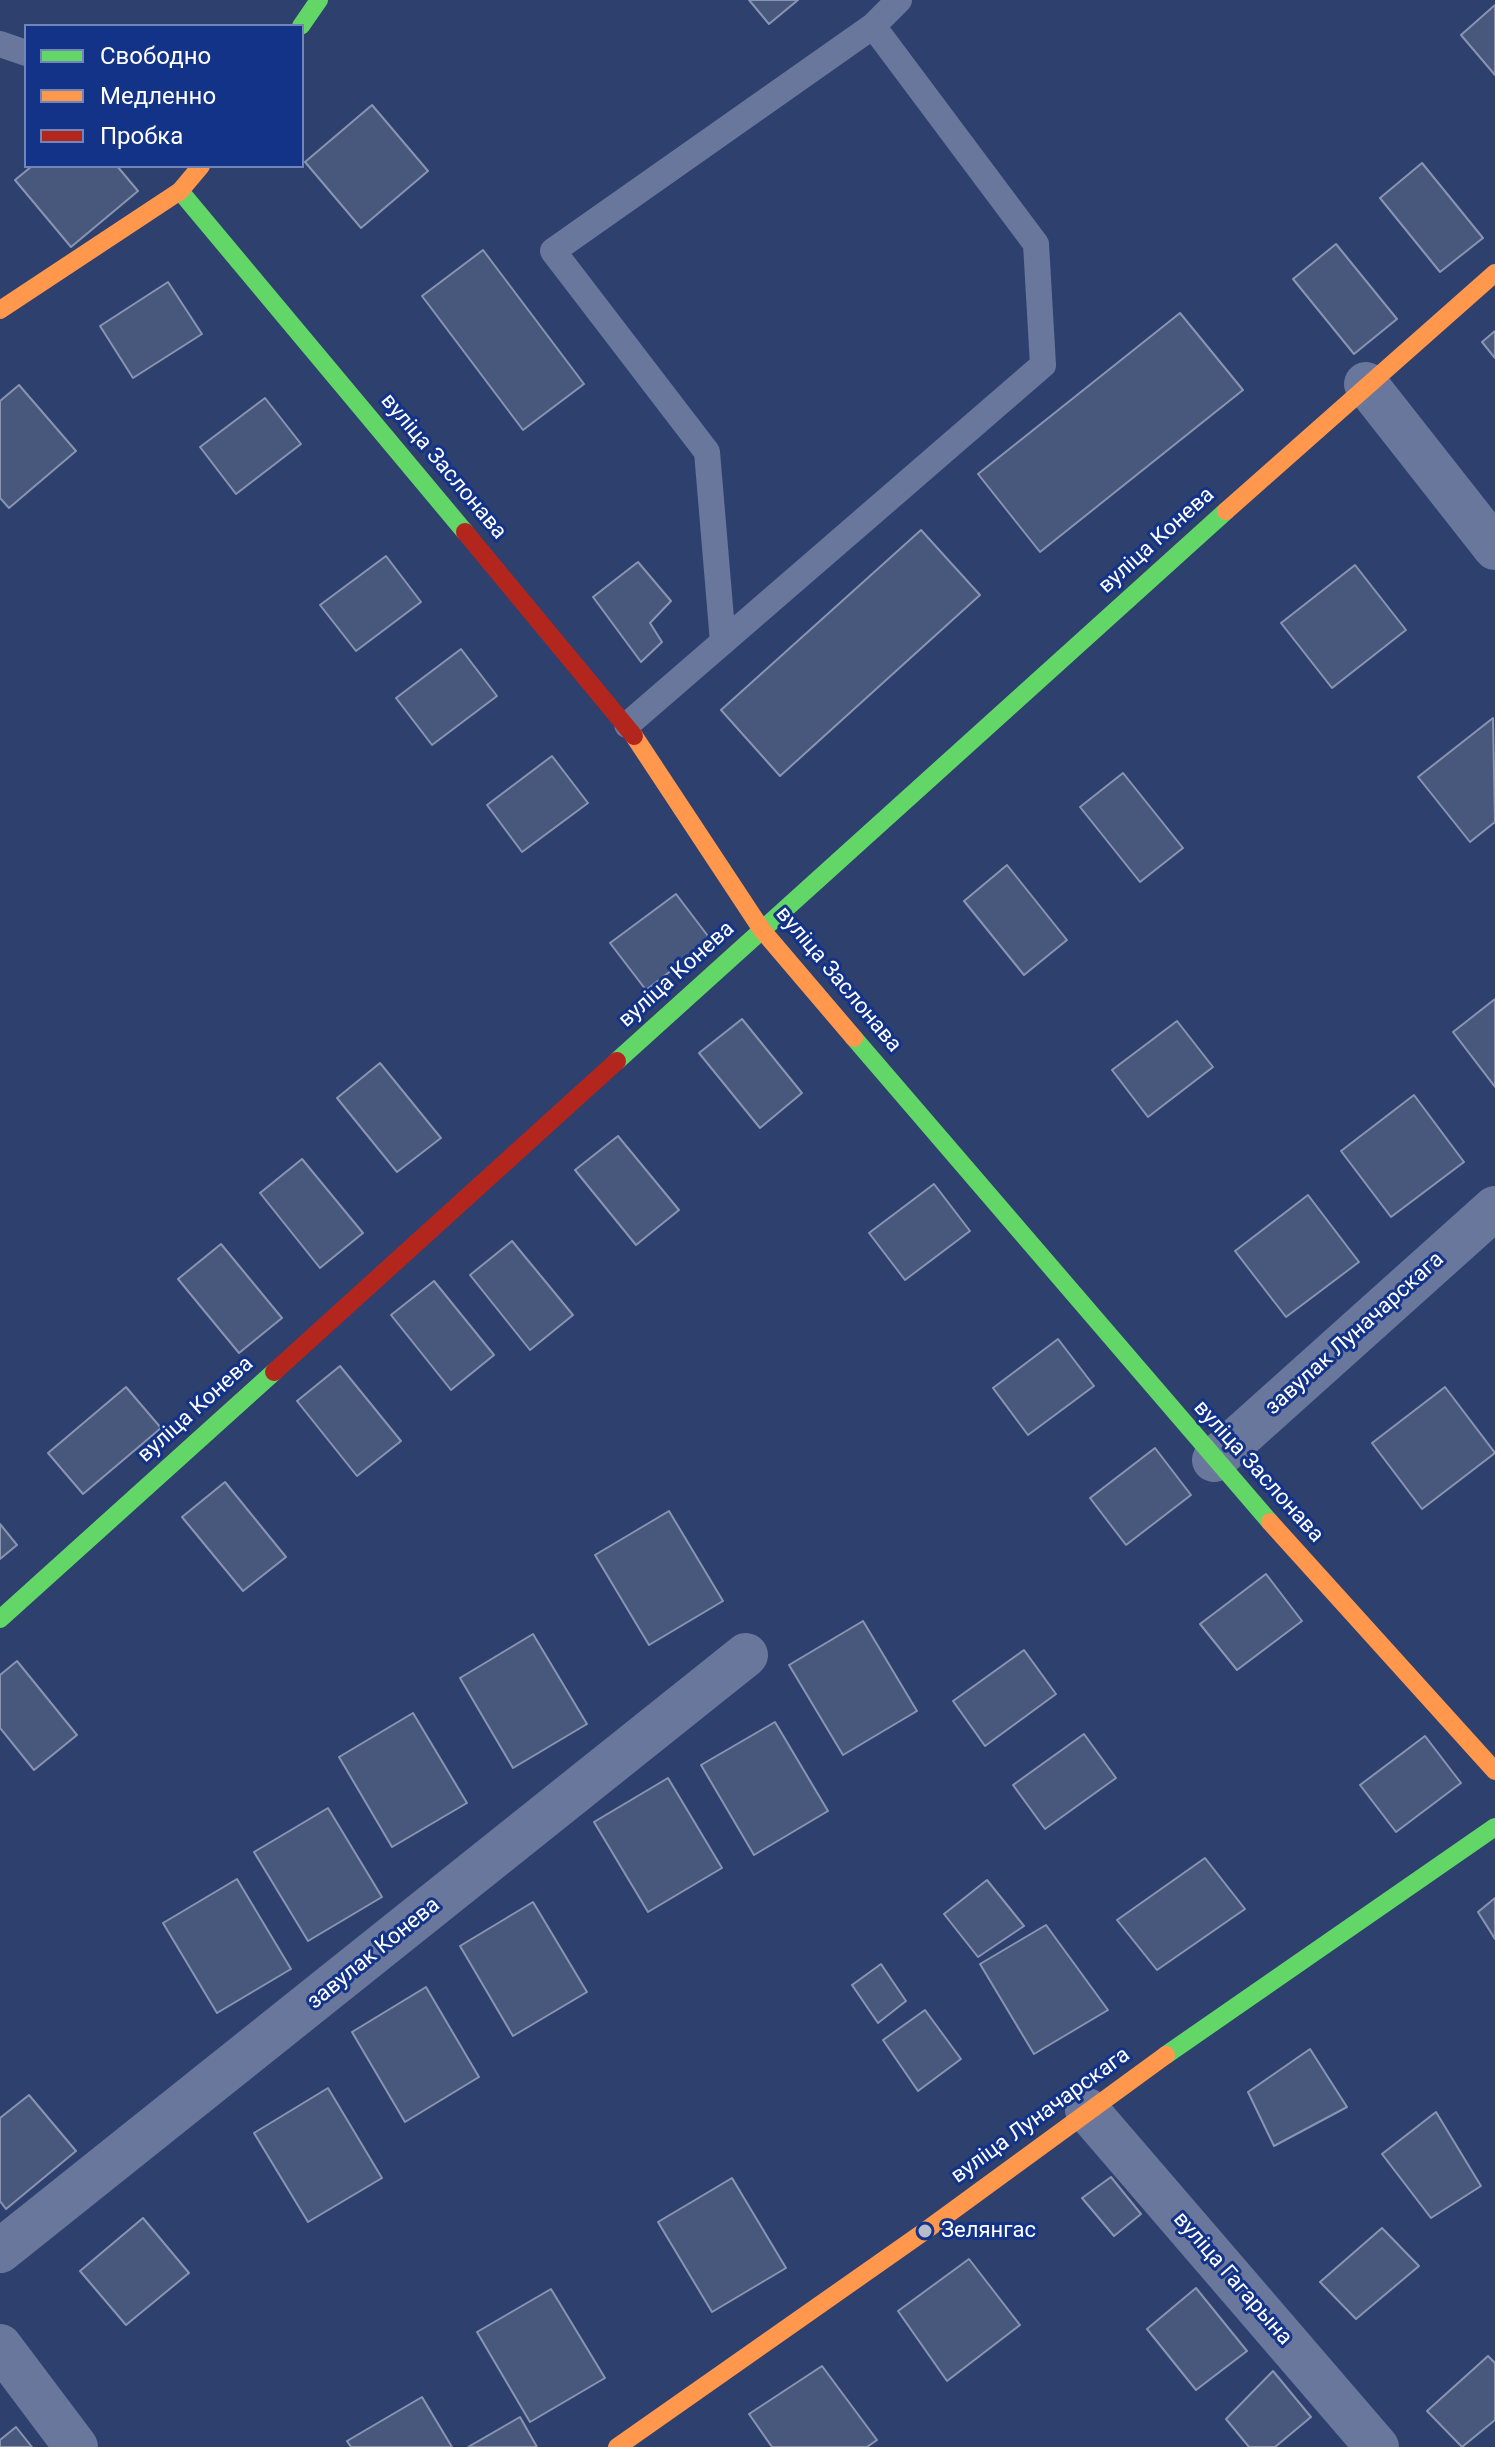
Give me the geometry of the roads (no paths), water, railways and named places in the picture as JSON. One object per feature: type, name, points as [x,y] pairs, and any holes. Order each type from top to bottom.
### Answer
[{"type":"street","points":[[302,24],[319,0]]},
{"type":"street","points":[[0,310],[180,191],[199,168]]},
{"type":"street","name":"вуліца Заслонава","points":[[180,191],[627,725],[762,930],[1214,1460],[1495,1771]]},
{"type":"street","name":"вуліца Конева","points":[[0,1619],[1366,384],[1495,273]]},
{"type":"street","points":[[1366,384],[1495,548]]},
{"type":"street","name":"завулак Луначарскага","points":[[1214,1460],[1495,1208]]},
{"type":"street","name":"завулак Конева","points":[[0,2251],[746,1655]]},
{"type":"street","name":"вуліца Луначарскага","points":[[617,2447],[925,2231],[1087,2110],[1495,1827]]},
{"type":"street","name":"вуліца Гагарына","points":[[1087,2110],[1377,2447]]},
{"type":"street","points":[[0,2346],[76,2447]]},
{"type":"lane","points":[[723,642],[707,452],[553,251],[873,26],[899,0]]},
{"type":"lane","points":[[627,725],[1043,365],[1036,244],[873,26]]},
{"type":"lane","points":[[0,44],[24,52]]},
{"type":"place","name":"Зелянгас","points":[[925,2231]]}]
